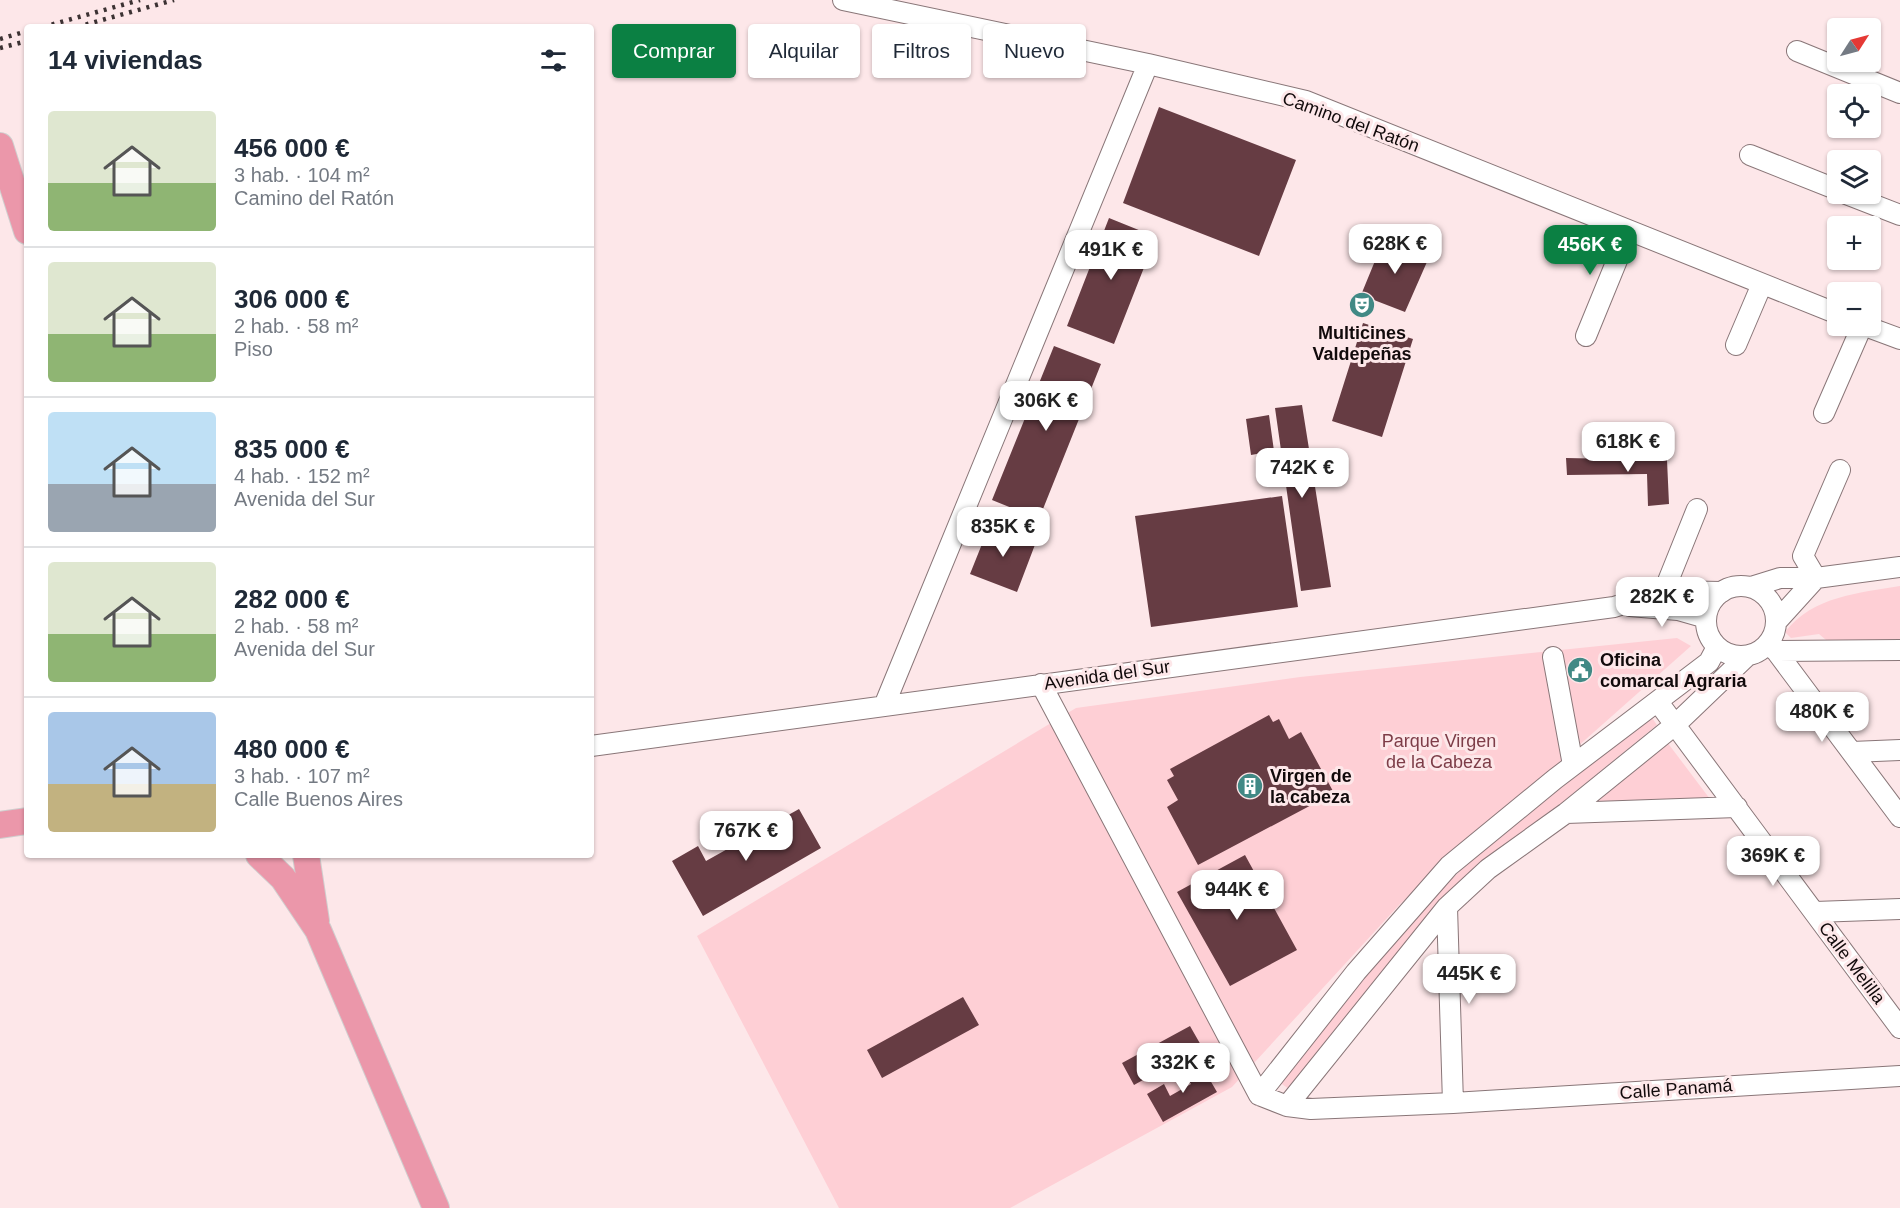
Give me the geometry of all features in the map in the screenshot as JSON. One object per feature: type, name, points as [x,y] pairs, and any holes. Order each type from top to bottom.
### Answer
[{"type":"main road","points":[[0,147],[24,222]]},
{"type":"main road","points":[[0,825],[24,821]]},
{"type":"main road","points":[[262,858],[283,878],[318,930],[436,1208]]},
{"type":"main road","points":[[306,858],[318,930]]},
{"type":"street","name":"Camino del Ratón","points":[[843,0],[1148,64],[1306,101],[1827,310]]},
{"type":"street","points":[[1797,51],[1900,93]]},
{"type":"street","points":[[884,706],[1148,64]]},
{"type":"street","points":[[1750,155],[1827,186]]},
{"type":"street","points":[[1872,204],[1900,215]]},
{"type":"street","points":[[1586,336],[1629,231]]},
{"type":"street","points":[[1736,345],[1762,284]]},
{"type":"street","points":[[1881,332],[1900,339]]},
{"type":"street","points":[[1824,413],[1859,336]]},
{"type":"street","points":[[1816,578],[1803,556],[1840,470]]},
{"type":"street","points":[[1664,591],[1697,509]]},
{"type":"street","points":[[1900,567],[1816,578],[1780,579],[1751,587],[1741,586],[1722,592],[1713,599],[1706,618],[1707,629],[1717,647],[1737,656],[1747,656],[1772,648],[1900,650]]},
{"type":"street","points":[[1816,578],[1777,621],[1772,648],[1900,817]]},
{"type":"street","points":[[1751,587],[1769,600],[1777,621]]},
{"type":"street","name":"Avenida del Sur","points":[[1624,606],[1664,591],[1722,592]]},
{"type":"street","name":"Avenida del Sur","points":[[594,746],[1624,606],[1678,610],[1706,618]]},
{"type":"street","points":[[1041,684],[1259,1095],[1356,972],[1449,866],[1573,765],[1708,662],[1717,647]]},
{"type":"street","points":[[1287,1106],[1447,907],[1488,869],[1566,813],[1676,724],[1747,656]]},
{"type":"street","points":[[1552,657],[1573,765]]},
{"type":"street","name":"Calle Melilla","points":[[1658,702],[1900,1028]]},
{"type":"street","points":[[1852,752],[1900,750]]},
{"type":"street","points":[[1566,813],[1737,807]]},
{"type":"street","points":[[1447,907],[1453,1103]]},
{"type":"street","points":[[1815,912],[1900,909]]},
{"type":"street","name":"Calle Panamá","points":[[1259,1095],[1287,1106],[1311,1109],[1453,1103],[1900,1076]]},
{"type":"green space","points":[[1900,586],[1900,650],[1832,645],[1819,634],[1791,638],[1785,632],[1796,620],[1823,603],[1853,594]]},
{"type":"green space","name":"Parque Virgen de la Cabeza","points":[[1677,638],[1691,646],[1400,904],[1232,1087],[1010,1208],[839,1208],[697,936],[1076,708],[1300,677]]},
{"type":"green space","points":[[1650,715],[1657,725],[1462,884],[1397,953],[1289,1089],[1279,1082],[1345,999],[1446,884],[1495,840]]},
{"type":"green space","points":[[1667,742],[1710,799],[1589,803]]},
{"type":"building","points":[[1159,107],[1296,160],[1259,256],[1123,203]]},
{"type":"building","points":[[1109,218],[1156,237],[1114,344],[1067,326]]},
{"type":"building","points":[[1384,239],[1430,255],[1405,312],[1361,295]]},
{"type":"building","points":[[1363,323],[1413,339],[1382,437],[1332,421]]},
{"type":"building","points":[[1054,346],[1101,364],[1039,519],[992,500]]},
{"type":"building","points":[[1302,405],[1331,587],[1301,591],[1275,408]]},
{"type":"building","points":[[1269,415],[1274,451],[1251,455],[1246,419]]},
{"type":"building","points":[[1566,458],[1667,460],[1669,504],[1648,506],[1647,474],[1567,475]]},
{"type":"building","points":[[1282,496],[1298,607],[1151,627],[1135,516]]},
{"type":"building","points":[[990,524],[1036,542],[1017,592],[970,574]]},
{"type":"building","name":"Virgen de la cabeza","points":[[1269,715],[1273,722],[1279,719],[1289,739],[1301,732],[1334,793],[1198,865],[1167,807],[1178,800],[1167,780],[1174,776],[1170,769]]},
{"type":"building","points":[[799,809],[821,848],[703,916],[672,861],[698,846],[706,861]]},
{"type":"building","name":"Virgen de la cabeza","points":[[1245,855],[1297,950],[1230,986],[1177,892]]},
{"type":"building","points":[[963,997],[979,1025],[882,1078],[867,1050]]},
{"type":"building","points":[[1190,1026],[1202,1047],[1134,1085],[1122,1063]]},
{"type":"building","points":[[1200,1063],[1217,1092],[1163,1122],[1147,1094],[1164,1084],[1170,1096],[1191,1084],[1184,1072]]},
{"type":"railway","points":[[54,24],[140,0]]},
{"type":"railway","points":[[88,24],[174,0]]},
{"type":"railway","points":[[0,39],[24,32]]},
{"type":"railway","points":[[0,48],[24,42]]},
{"type":"place","name":"Multicines Valdepeñas","points":[[1362,305]]},
{"type":"place","name":"Oficina comarcal Agraria","points":[[1580,670]]},
{"type":"place","name":"Virgen de la cabeza","points":[[1250,786]]}]
